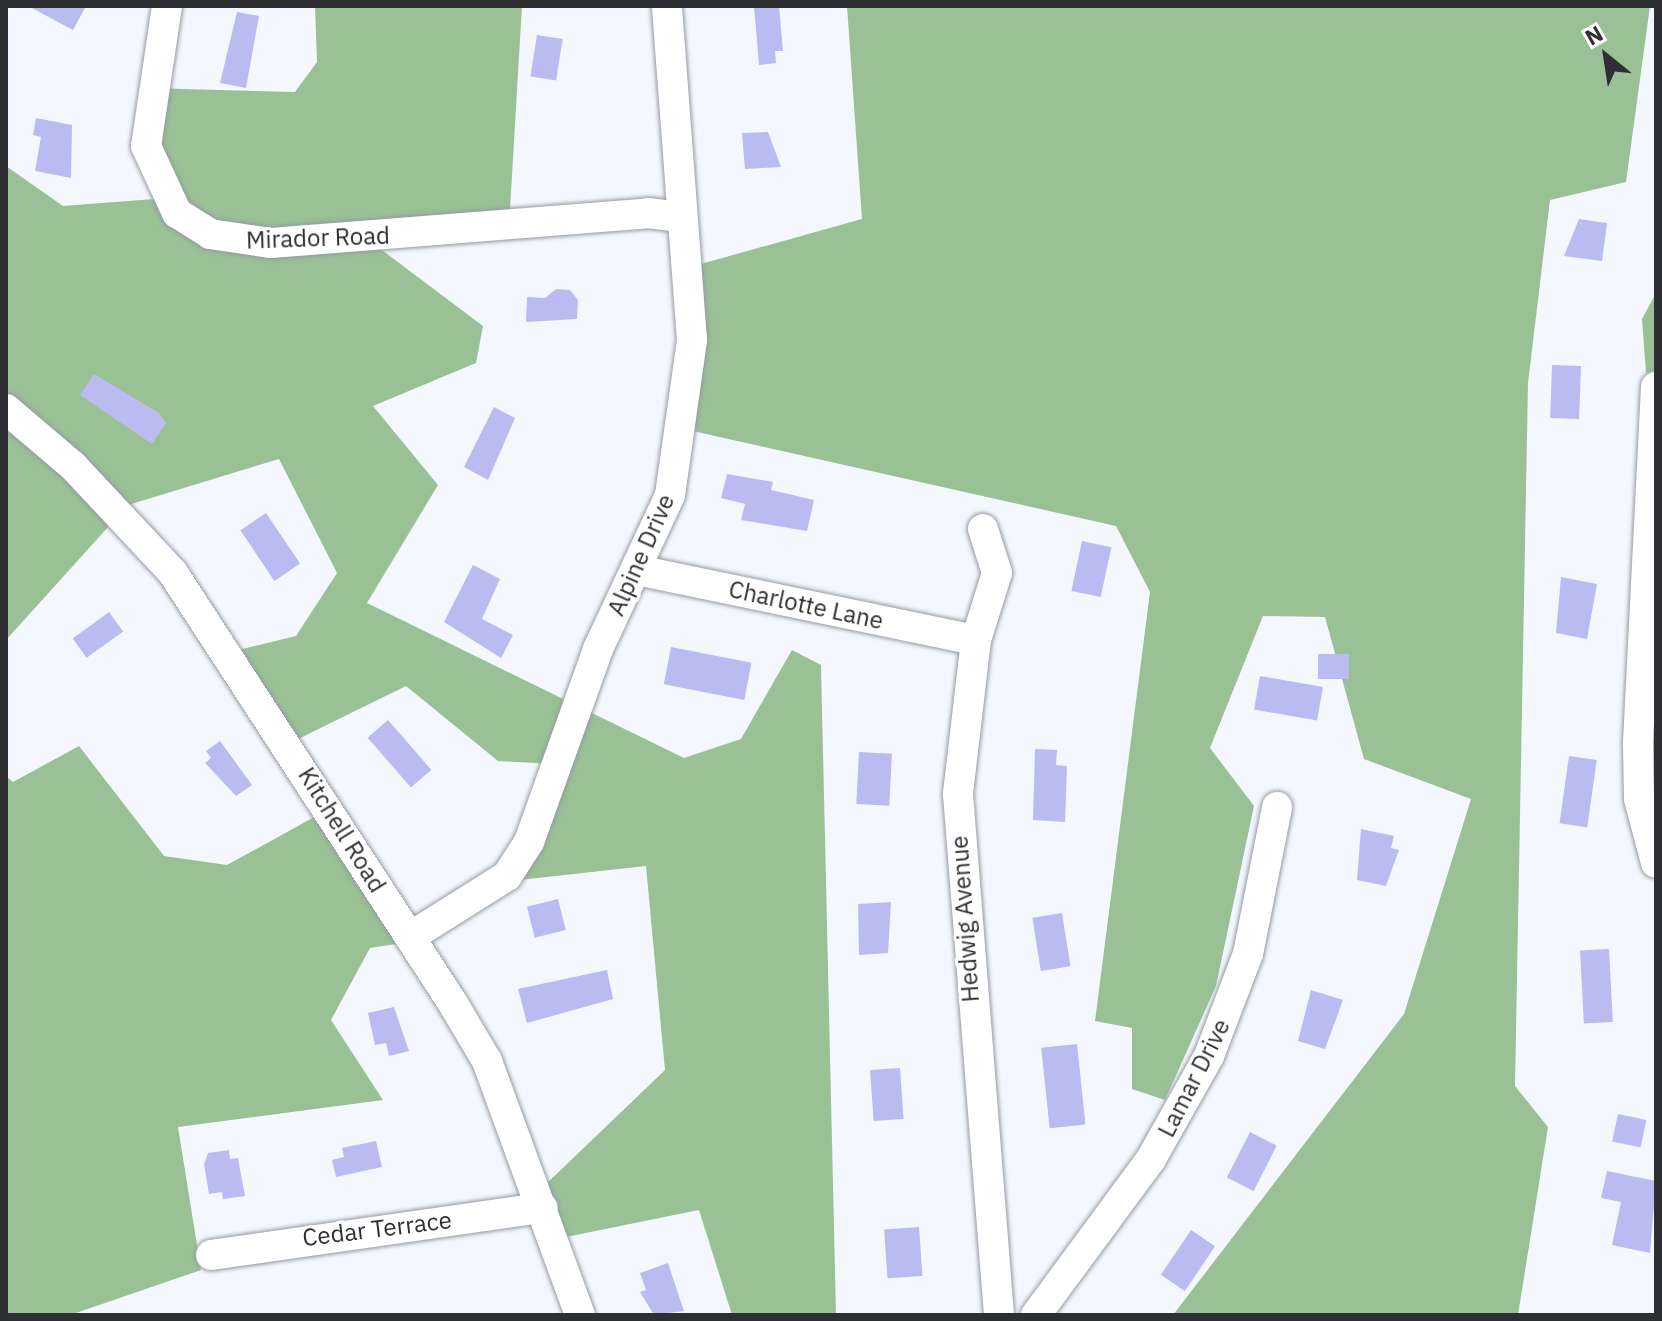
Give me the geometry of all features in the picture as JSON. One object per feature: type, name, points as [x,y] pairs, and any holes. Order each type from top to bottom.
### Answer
[{"type":"street","name":"Mirador Road","points":[[167,6],[146,146],[177,213],[210,234],[271,243],[648,213],[682,217]]},
{"type":"street","name":"Alpine Drive","points":[[410,937],[507,876],[529,842],[598,649],[670,495],[681,440],[692,340],[667,6]]},
{"type":"street","points":[[1656,387],[1638,746],[1639,799],[1656,863]]},
{"type":"street","name":"Kitchell Road","points":[[6,409],[105,497],[173,573],[410,937],[487,1061],[580,1315]]},
{"type":"street","name":"Hedwig Avenue","points":[[983,529],[997,573],[976,640],[958,794],[960,887],[999,1315]]},
{"type":"street","name":"Charlotte Lane","points":[[637,570],[976,640]]},
{"type":"street","name":"Lamar Drive","points":[[1036,1315],[1151,1159],[1209,1056],[1248,954],[1277,807]]},
{"type":"street","name":"Cedar Terrace","points":[[211,1255],[543,1208]]},
{"type":"green space","points":[[315,6],[522,6],[509,226],[358,232],[483,326],[476,363],[373,406],[438,485],[367,603],[684,758],[741,739],[792,650],[821,665],[836,1315],[732,1315],[699,1210],[561,1238],[544,1186],[665,1070],[646,866],[501,882],[555,764],[498,761],[406,686],[292,742],[230,652],[296,636],[337,573],[279,459],[128,505],[6,640],[6,166],[63,206],[167,198],[147,88],[295,92],[317,62]]},
{"type":"green space","points":[[847,6],[1650,6],[1626,182],[1550,200],[1528,383],[1515,1086],[1548,1127],[1518,1315],[1173,1315],[1404,1014],[1471,799],[1364,759],[1325,617],[1263,616],[1210,748],[1254,806],[1216,986],[1165,1100],[1132,1089],[1132,1028],[1095,1021],[1150,592],[1116,526],[684,429],[690,267],[862,219]]},
{"type":"green space","points":[[1656,293],[1656,370],[1646,373],[1642,319]]},
{"type":"green space","points":[[79,746],[164,856],[227,865],[336,805],[421,940],[370,948],[331,1020],[383,1100],[178,1127],[201,1270],[70,1315],[6,1315],[6,776],[13,782]]},
{"type":"building","points":[[28,6],[86,6],[73,30]]},
{"type":"building","points":[[754,6],[779,6],[783,51],[775,51],[776,63],[759,65]]},
{"type":"building","points":[[237,12],[259,16],[246,88],[220,83]]},
{"type":"building","points":[[537,35],[563,39],[556,81],[530,76]]},
{"type":"building","points":[[36,118],[72,125],[71,178],[35,171],[41,137],[33,135]]},
{"type":"building","points":[[768,132],[781,167],[745,169],[742,133]]},
{"type":"building","points":[[1579,219],[1607,223],[1602,261],[1564,256]]},
{"type":"building","points":[[556,289],[570,290],[578,300],[577,319],[526,322],[527,297],[545,298]]},
{"type":"building","points":[[1552,365],[1581,366],[1579,419],[1550,418]]},
{"type":"building","points":[[94,374],[159,413],[166,423],[152,444],[80,395]]},
{"type":"building","points":[[494,407],[515,418],[488,480],[464,467]]},
{"type":"building","points":[[727,474],[773,482],[771,490],[814,500],[807,531],[741,520],[745,504],[721,498]]},
{"type":"building","points":[[266,513],[300,564],[274,581],[240,530]]},
{"type":"building","points":[[1082,541],[1111,547],[1101,597],[1071,591]]},
{"type":"building","points":[[473,565],[500,579],[482,619],[513,635],[501,658],[444,622]]},
{"type":"building","points":[[1561,577],[1597,584],[1587,639],[1556,633]]},
{"type":"building","points":[[109,612],[123,631],[87,658],[73,638]]},
{"type":"building","points":[[671,647],[751,663],[744,700],[664,684]]},
{"type":"building","points":[[1318,654],[1349,654],[1349,679],[1318,679]]},
{"type":"building","points":[[1260,676],[1323,687],[1317,721],[1254,709]]},
{"type":"building","points":[[388,720],[431,770],[411,788],[368,738]]},
{"type":"building","points":[[220,741],[252,785],[236,796],[205,763],[211,758],[206,751]]},
{"type":"building","points":[[1035,749],[1057,750],[1056,765],[1067,766],[1065,822],[1033,820]]},
{"type":"building","points":[[859,752],[892,754],[889,806],[856,804]]},
{"type":"building","points":[[1569,756],[1597,760],[1587,827],[1560,823]]},
{"type":"building","points":[[1361,829],[1394,836],[1391,848],[1399,850],[1386,886],[1357,880]]},
{"type":"building","points":[[558,899],[566,930],[535,938],[527,907]]},
{"type":"building","points":[[891,902],[888,953],[859,955],[858,904]]},
{"type":"building","points":[[1062,913],[1070,966],[1041,971],[1032,918]]},
{"type":"building","points":[[1609,949],[1613,1022],[1584,1023],[1580,951]]},
{"type":"building","points":[[607,970],[613,999],[527,1023],[518,989]]},
{"type":"building","points":[[1311,990],[1343,1000],[1325,1049],[1298,1041]]},
{"type":"building","points":[[394,1007],[409,1051],[389,1056],[386,1043],[375,1045],[368,1013]]},
{"type":"building","points":[[1077,1044],[1085,1125],[1050,1128],[1041,1048]]},
{"type":"building","points":[[900,1068],[904,1119],[874,1121],[870,1070]]},
{"type":"building","points":[[1618,1114],[1646,1120],[1641,1147],[1612,1141]]},
{"type":"building","points":[[1250,1132],[1277,1146],[1254,1191],[1227,1177]]},
{"type":"building","points":[[376,1141],[382,1167],[336,1177],[332,1160],[344,1157],[342,1148]]},
{"type":"building","points":[[229,1150],[230,1159],[238,1158],[245,1196],[223,1199],[222,1192],[209,1194],[204,1164],[208,1153]]},
{"type":"building","points":[[1607,1171],[1656,1181],[1650,1253],[1612,1245],[1621,1202],[1601,1198]]},
{"type":"building","points":[[919,1227],[922,1276],[888,1278],[884,1229]]},
{"type":"building","points":[[1191,1230],[1215,1246],[1185,1291],[1161,1275]]},
{"type":"building","points":[[668,1263],[684,1311],[654,1315],[640,1292],[646,1290],[640,1273]]}]
